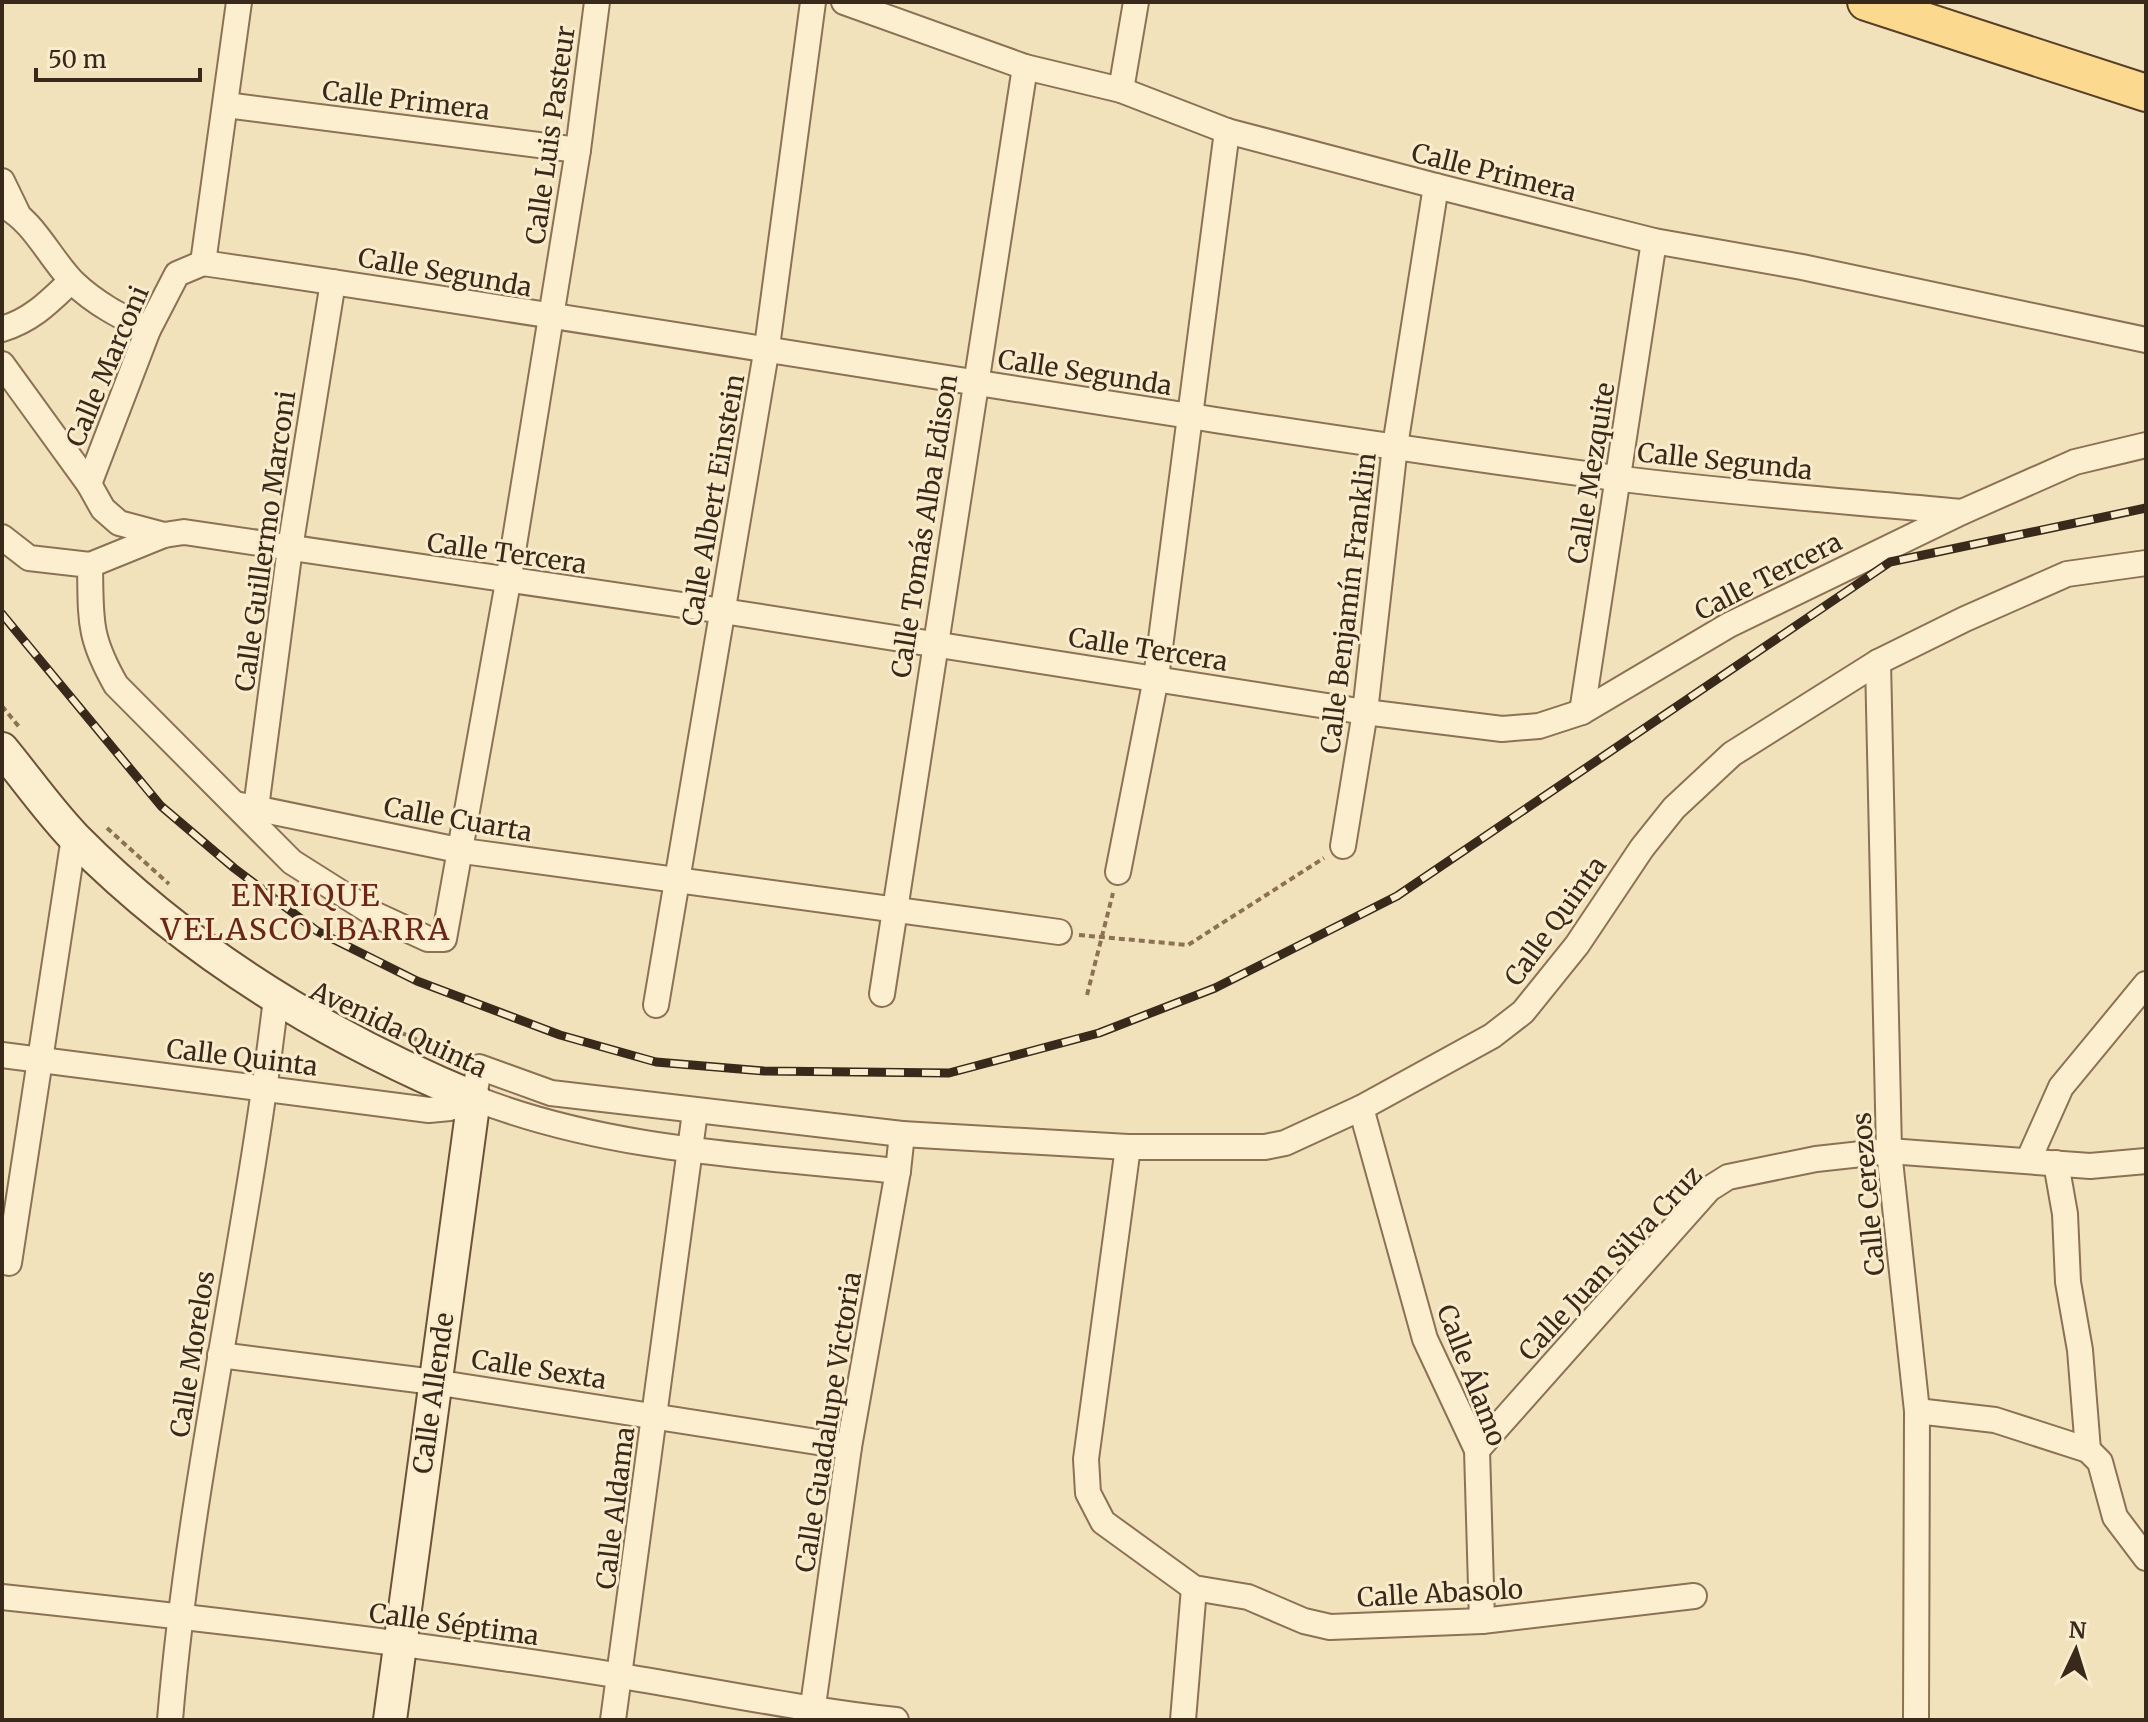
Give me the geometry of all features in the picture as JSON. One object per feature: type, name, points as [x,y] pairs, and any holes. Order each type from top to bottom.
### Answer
[{"type":"main road","points":[[1866,2],[2146,93]]},
{"type":"street","points":[[203,263],[239,2]]},
{"type":"street","name":"Calle Luis Pasteur","points":[[245,806],[292,862],[376,915],[428,939],[444,939],[463,851],[508,582],[578,150],[597,2]]},
{"type":"street","name":"Calle Albert Einstein","points":[[656,1005],[767,347],[813,2]]},
{"type":"street","name":"Calle Primera","points":[[844,2],[1025,67],[1121,90],[1227,131],[1436,186],[1654,241],[1802,267],[2146,340]]},
{"type":"street","points":[[1121,90],[1136,2]]},
{"type":"street","name":"Calle Tomás Alba Edison","points":[[882,994],[1025,67]]},
{"type":"street","name":"Calle Primera","points":[[226,105],[578,150]]},
{"type":"street","points":[[1118,872],[1156,678],[1227,131]]},
{"type":"street","points":[[2,181],[10,208],[71,281],[97,304],[148,330]]},
{"type":"street","name":"Calle Benjamín Franklin","points":[[1343,846],[1365,712],[1395,446],[1436,186]]},
{"type":"street","name":"Calle Mezquite","points":[[1582,712],[1654,241]]},
{"type":"street","name":"Calle Segunda","points":[[203,263],[549,318],[767,347],[974,384],[1620,479],[1962,512]]},
{"type":"street","name":"Calle Marconi","points":[[89,484],[148,330],[177,274],[203,263]]},
{"type":"street","points":[[2,329],[21,324],[41,311],[71,281]]},
{"type":"street","name":"Calle Guillermo Marconi","points":[[245,806],[333,282]]},
{"type":"street","points":[[2,364],[89,484],[103,509],[119,523],[164,535]]},
{"type":"street","name":"Calle Tercera","points":[[90,565],[164,535],[184,532],[508,582],[723,611],[1365,712],[1502,729],[1539,726],[1582,712],[1729,625],[1962,512],[2075,462],[2146,445]]},
{"type":"street","points":[[2,537],[29,558],[90,565],[96,650],[116,685],[245,806]]},
{"type":"street","name":"Calle Quinta","points":[[902,1134],[1128,1147],[1265,1147],[1285,1143],[1361,1108],[1492,1036],[1523,1012],[1577,945],[1642,848],[1674,808],[1732,754],[1878,662],[2067,574],[2146,563]]},
{"type":"street","name":"Calle Cerezos","points":[[1878,662],[1889,1151],[1917,1411],[1916,1720]]},
{"type":"street","name":"Avenida Quinta","points":[[16,744],[74,837],[169,922],[276,998],[386,1059],[476,1083],[695,1112],[902,1134]]},
{"type":"street","name":"Calle Cuarta","points":[[245,806],[463,851],[1059,932]]},
{"type":"street","points":[[9,1263],[74,837]]},
{"type":"street","points":[[2028,1161],[2061,1087],[2146,984]]},
{"type":"street","name":"Calle Morelos","points":[[170,1720],[179,1616],[265,1088],[276,998]]},
{"type":"street","name":"Calle Quinta","points":[[2,1055],[429,1110],[450,1108],[476,1083]]},
{"type":"street","name":"Avenida Quinta","points":[[476,1083],[508,1111],[580,1130],[690,1149],[898,1171]]},
{"type":"street","name":"Calle Allende","points":[[390,1720],[476,1083]]},
{"type":"street","name":"Calle Álamo","points":[[1361,1108],[1425,1339],[1477,1450],[1482,1621]]},
{"type":"street","name":"Calle Aldama","points":[[613,1720],[622,1676],[695,1112]]},
{"type":"street","name":"Calle Guadalupe Victoria","points":[[811,1715],[849,1447],[902,1134]]},
{"type":"street","name":"Calle Abasolo","points":[[1128,1147],[1086,1459],[1088,1493],[1103,1522],[1194,1588],[1248,1597],[1304,1621],[1330,1627],[1482,1621],[1694,1596]]},
{"type":"street","name":"Calle Juan Silva Cruz","points":[[1477,1450],[1709,1189],[1728,1177],[1816,1159],[1889,1151],[2090,1166],[2146,1161]]},
{"type":"street","points":[[2056,1163],[2065,1214],[2068,1282],[2080,1350],[2088,1450]]},
{"type":"street","name":"Calle Sexta","points":[[220,1355],[434,1382],[849,1447]]},
{"type":"street","points":[[1917,1411],[1995,1420],[2088,1450],[2100,1462],[2115,1517],[2145,1558]]},
{"type":"street","points":[[1183,1720],[1194,1588]]},
{"type":"street","name":"Calle Séptima","points":[[2,1597],[399,1643],[622,1676],[811,1715],[896,1720]]},
{"type":"path","points":[[2,706],[16,744]]},
{"type":"path","points":[[106,828],[176,890]]},
{"type":"path","points":[[1059,932],[1188,945],[1343,846]]},
{"type":"path","points":[[1087,995],[1104,938],[1118,872]]},
{"type":"path","name":"Avenida Quinta","points":[[382,1024],[476,1083]]},
{"type":"railway","points":[[2,614],[161,806],[234,868],[317,931],[417,981],[560,1035],[656,1062],[764,1071],[949,1073],[1099,1033],[1215,988],[1397,896],[1890,562],[2146,508]]},
{"type":"district","name":"ENRIQUE VELASCO IBARRA","points":[[306,912]]}]
